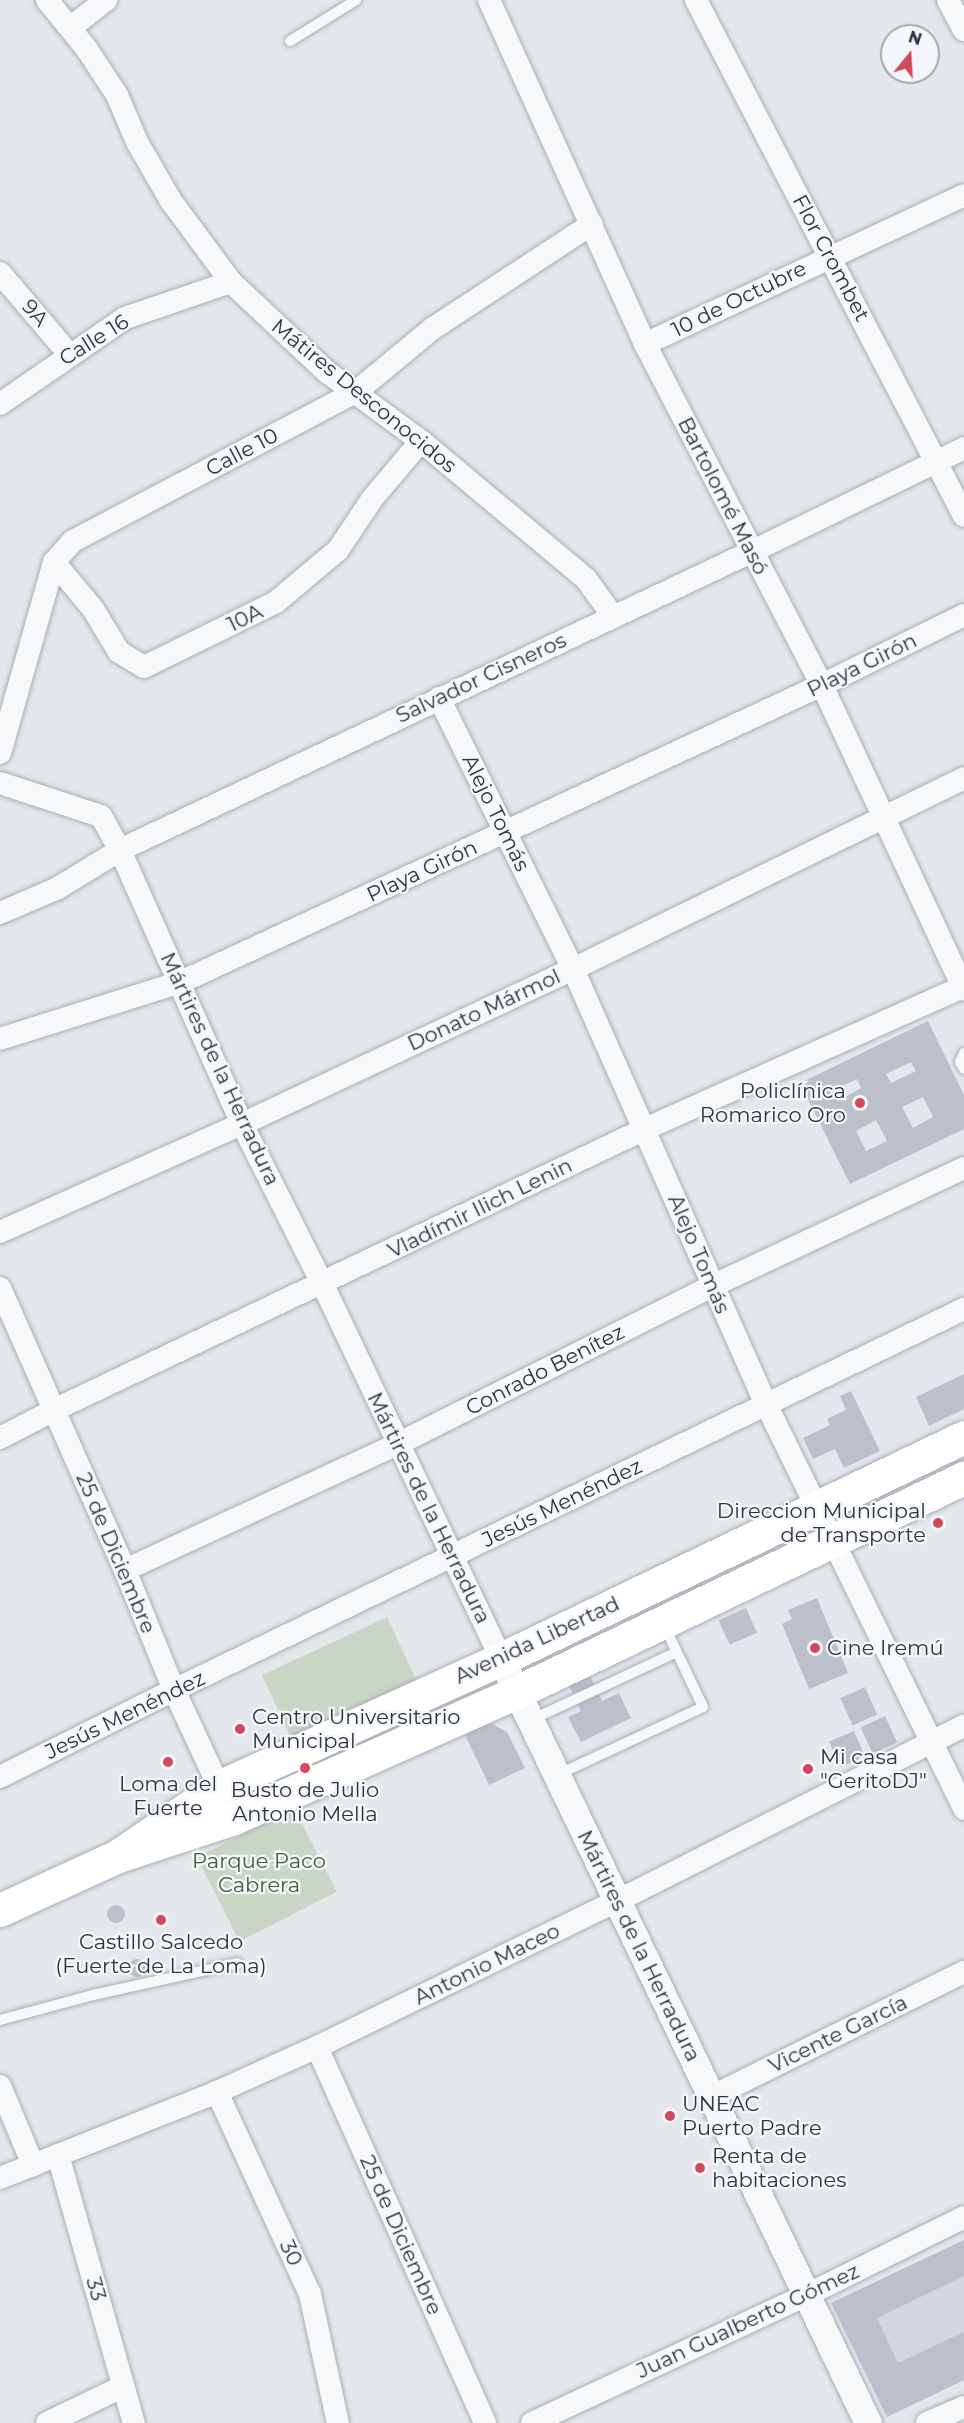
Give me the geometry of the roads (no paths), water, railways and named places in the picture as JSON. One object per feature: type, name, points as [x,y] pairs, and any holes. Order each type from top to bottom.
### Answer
[{"type":"main road","name":"Avenida Libertad","points":[[118,1856],[219,1787],[501,1659],[964,1437]]},
{"type":"main road","name":"Avenida Libertad","points":[[3,1903],[118,1856],[234,1818],[524,1706],[663,1623],[964,1478]]},
{"type":"street","name":"Mátires Desconocidos","points":[[47,0],[70,28],[117,95],[137,142],[171,201],[231,282],[318,364],[421,441],[586,579],[613,616]]},
{"type":"street","points":[[70,28],[106,0]]},
{"type":"street","name":"Bartolomé Masó","points":[[489,0],[645,344],[822,686],[964,987]]},
{"type":"street","name":"Flor Crombet","points":[[696,0],[938,462],[964,516]]},
{"type":"street","points":[[948,0],[964,30]]},
{"type":"street","name":"10 de Octubre","points":[[645,344],[830,255],[964,195]]},
{"type":"street","name":"Calle 10","points":[[0,753],[54,562],[72,541],[356,392],[432,329],[592,224]]},
{"type":"street","name":"9A","points":[[0,273],[69,354]]},
{"type":"street","name":"Calle 16","points":[[4,392],[125,318],[231,282]]},
{"type":"street","name":"10A","points":[[54,562],[93,609],[119,652],[144,667],[276,602],[338,550],[372,499],[421,441]]},
{"type":"street","name":"Salvador Cisneros","points":[[0,913],[58,888],[120,850],[751,552],[964,448]]},
{"type":"street","name":"Playa Girón","points":[[0,1039],[181,982],[822,686],[964,615]]},
{"type":"street","name":"Alejo Tomás","points":[[439,698],[573,969],[766,1404],[964,1809]]},
{"type":"street","name":"Donato Mármol","points":[[0,1232],[242,1124],[573,969],[964,778]]},
{"type":"street","name":"Mártires de la Herradura","points":[[0,783],[101,816],[120,850],[181,982],[242,1124],[322,1283],[868,2423]]},
{"type":"street","name":"Vladímir Ilich Lenin","points":[[0,1438],[54,1410],[645,1129],[964,987]]},
{"type":"street","name":"Conrado Benítez","points":[[124,1570],[398,1444],[712,1286],[964,1168]]},
{"type":"street","name":"25 de Diciembre","points":[[0,1288],[174,1690],[234,1818]]},
{"type":"street","name":"Jesús Menéndez","points":[[0,1777],[174,1690],[964,1309]]},
{"type":"street","name":"Antonio Maceo","points":[[0,2178],[217,2092],[316,2047],[617,1900],[964,1726]]},
{"type":"street","name":"Vicente García","points":[[711,2097],[964,1972]]},
{"type":"street","name":"25 de Diciembre","points":[[316,2047],[485,2423]]},
{"type":"street","points":[[0,2086],[33,2165]]},
{"type":"street","name":"30","points":[[217,2092],[310,2294],[338,2423]]},
{"type":"street","name":"33","points":[[58,2155],[134,2423]]},
{"type":"street","name":"Juan Gualberto Gómez","points":[[542,2420],[807,2295],[964,2217]]},
{"type":"street","points":[[47,2423],[124,2386]]},
{"type":"street","points":[[927,2423],[964,2407]]},
{"type":"lane","points":[[290,41],[356,0]]},
{"type":"lane","points":[[964,1053],[960,1062],[964,1069]]},
{"type":"lane","points":[[557,1776],[703,1707],[663,1623]]},
{"type":"lane","points":[[524,1706],[677,1653]]},
{"type":"lane","points":[[0,2020],[83,1997],[238,1963]]},
{"type":"place","name":"Policlínica Romarico Oro","points":[[860,1103]]},
{"type":"place","name":"Direccion Municipal de Transporte","points":[[938,1523]]},
{"type":"place","name":"Cine Iremú","points":[[815,1648]]},
{"type":"place","name":"Centro Universitario Municipal","points":[[240,1729]]},
{"type":"place","name":"Loma del Fuerte","points":[[168,1762]]},
{"type":"place","name":"Busto de Julio Antonio Mella","points":[[305,1768]]},
{"type":"place","name":"Mi casa \"GeritoDJ\"","points":[[808,1769]]},
{"type":"place","name":"Castillo Salcedo (Fuerte de La Loma)","points":[[161,1920]]},
{"type":"place","name":"UNEAC Puerto Padre","points":[[670,2116]]},
{"type":"place","name":"Renta de habitaciones","points":[[700,2168]]},
{"type":"park label","name":"Parque Paco Cabrera","points":[[259,1873]]}]
